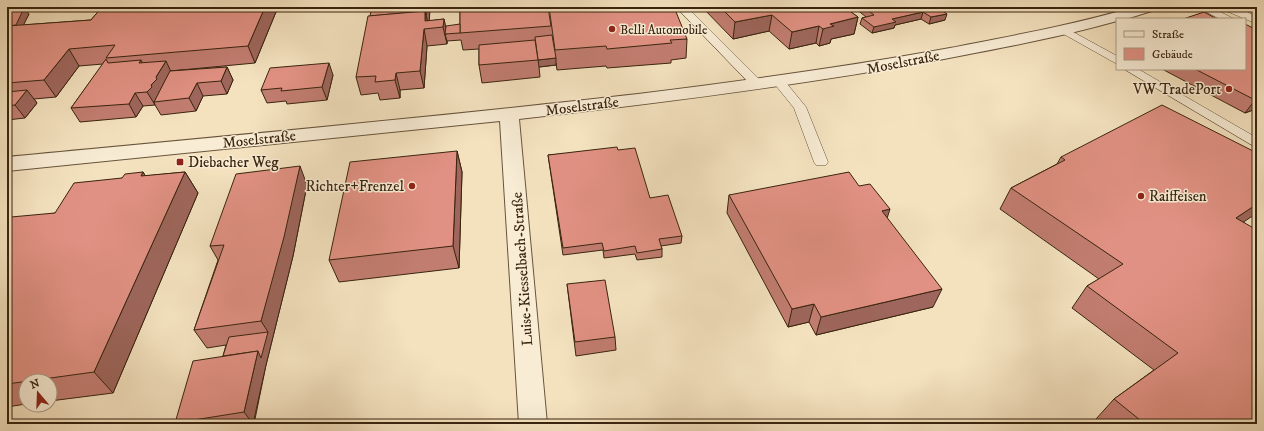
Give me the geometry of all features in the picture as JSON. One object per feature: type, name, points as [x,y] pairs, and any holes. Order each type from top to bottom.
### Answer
[{"type":"street","name":"Moselstraße","points":[[7,164],[509,114],[758,85],[859,70],[1064,30],[1137,8]]},
{"type":"street","name":"Luise-Kiesselbach-Straße","points":[[509,114],[533,424]]},
{"type":"lane","points":[[681,7],[758,85]]},
{"type":"lane","points":[[1202,7],[1227,18]]},
{"type":"lane","points":[[1232,7],[1228,8],[1257,21]]},
{"type":"lane","points":[[1246,26],[1257,32]]},
{"type":"lane","points":[[1064,30],[1116,60]]},
{"type":"lane","points":[[1132,70],[1257,144]]},
{"type":"lane","points":[[779,82],[800,107],[821,162]]},
{"type":"building","points":[[102,7],[265,7],[248,46],[106,58],[115,45],[69,49],[44,80],[7,83],[7,26],[91,20]]},
{"type":"building","points":[[372,7],[426,7],[426,15],[425,11],[370,16]]},
{"type":"building","points":[[460,7],[548,7],[551,26],[460,33]]},
{"type":"building","name":"Belli Automobile","points":[[549,7],[674,7],[687,39],[670,40],[672,43],[607,49],[606,46],[555,50]]},
{"type":"building","points":[[720,7],[844,7],[858,17],[830,24],[834,26],[823,29],[819,26],[792,32],[772,15],[735,22]]},
{"type":"building","points":[[864,7],[937,7],[947,14],[931,17],[923,12],[892,19],[896,22],[874,27],[862,18],[874,15]]},
{"type":"building","points":[[24,8],[16,25],[7,26],[7,10]]},
{"type":"building","points":[[425,11],[425,21],[444,19],[443,27],[424,29],[420,71],[396,73],[395,80],[375,82],[376,76],[356,77],[368,16]]},
{"type":"building","points":[[1204,12],[1215,18],[1186,18]]},
{"type":"building","points":[[460,24],[460,33],[445,34],[446,26]]},
{"type":"building","points":[[1246,24],[1257,30],[1257,99],[1255,100],[1197,70],[1246,70]]},
{"type":"building","points":[[552,35],[556,58],[538,60],[535,37]]},
{"type":"building","points":[[535,40],[538,60],[479,65],[479,45]]},
{"type":"building","points":[[106,59],[108,63],[141,60],[139,63],[166,61],[156,77],[157,79],[151,85],[152,87],[147,92],[135,93],[129,104],[71,108]]},
{"type":"building","points":[[329,63],[322,87],[281,91],[282,88],[261,90],[270,68]]},
{"type":"building","points":[[227,67],[221,81],[197,83],[189,98],[154,102],[170,71]]},
{"type":"building","points":[[27,90],[15,105],[7,106],[7,92]]},
{"type":"building","points":[[1162,105],[1257,153],[1257,204],[1236,218],[1257,230],[1257,424],[1145,424],[1114,399],[1178,353],[1087,286],[1123,264],[1011,188],[1065,160],[1061,157]]},
{"type":"building","points":[[617,147],[618,150],[635,148],[650,198],[668,195],[682,236],[659,239],[662,249],[637,253],[635,246],[604,251],[602,243],[563,248],[548,155]]},
{"type":"building","points":[[457,151],[453,246],[329,260],[350,162]]},
{"type":"building","points":[[300,166],[284,237],[261,321],[194,330],[224,245],[210,246],[236,174]]},
{"type":"building","points":[[143,172],[141,176],[185,172],[94,372],[58,377],[58,373],[18,373],[18,382],[7,384],[7,223],[11,217],[55,213],[74,183],[122,178],[125,174]]},
{"type":"building","points":[[849,172],[859,186],[870,184],[890,209],[882,211],[942,289],[821,317],[814,304],[792,309],[729,195]]},
{"type":"building","points":[[605,280],[615,337],[575,342],[567,284]]},
{"type":"building","points":[[268,332],[261,358],[258,351],[223,356],[229,337]]},
{"type":"building","points":[[258,351],[244,412],[175,423],[193,361]]},
{"type":"place","name":"Belli Automobile","points":[[612,29]]},
{"type":"place","name":"VW TradePort","points":[[1229,89]]},
{"type":"place","name":"Diebacher Weg","points":[[180,162]]},
{"type":"place","name":"Richter+Frenzel","points":[[412,186]]},
{"type":"place","name":"Raiffeisen","points":[[1141,196]]}]
